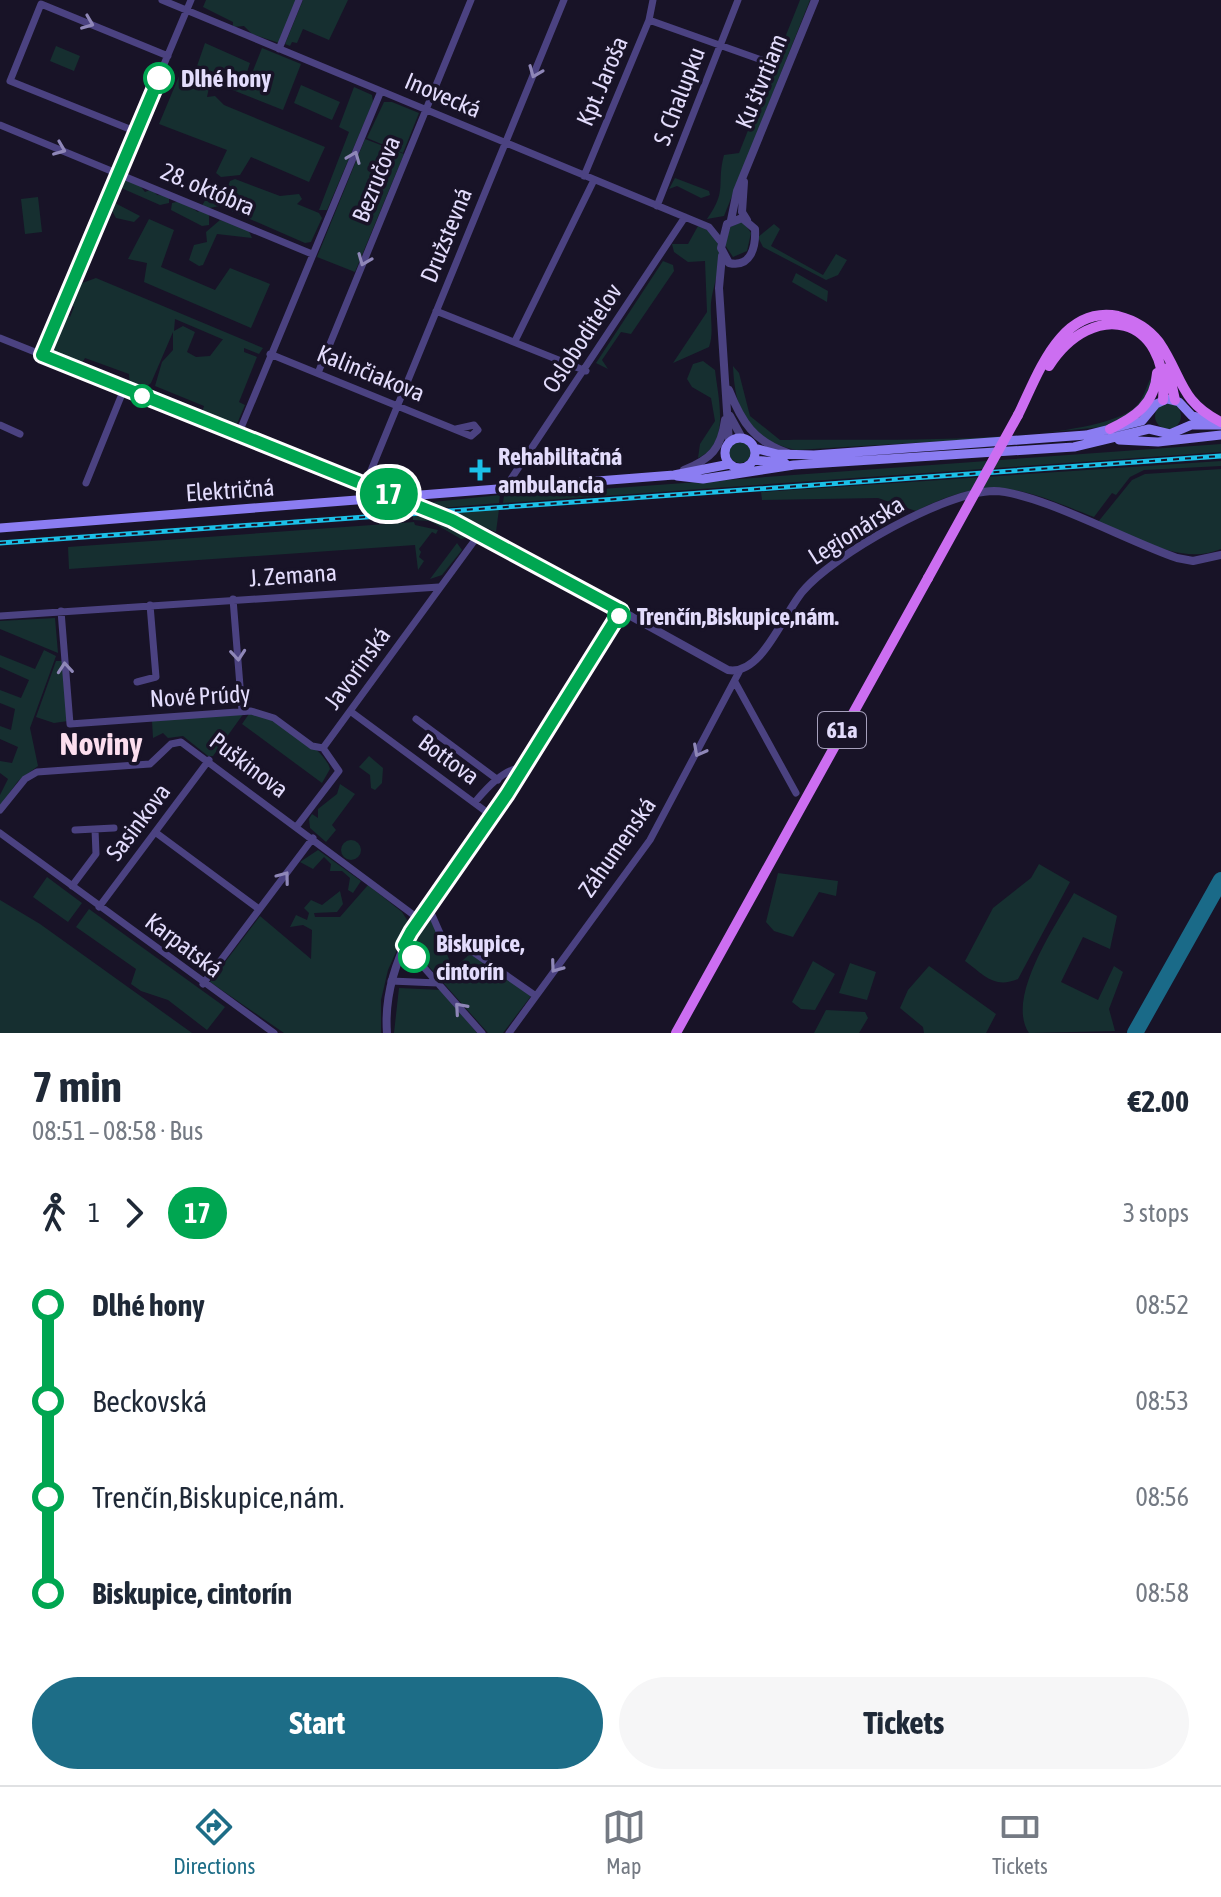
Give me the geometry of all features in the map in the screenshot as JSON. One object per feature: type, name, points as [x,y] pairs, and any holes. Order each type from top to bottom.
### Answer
[{"type":"main road","name":"61a","points":[[676,1033],[1056,343],[1084,320],[1106,315],[1128,319],[1155,338],[1187,398],[1203,413],[1221,423]]},
{"type":"main road","points":[[1110,429],[1140,412],[1153,395],[1157,376],[1153,358],[1138,337],[1113,324]]},
{"type":"main road","points":[[1113,324],[1130,328],[1150,345],[1161,369],[1163,400]]},
{"type":"main road","name":"61a","points":[[1018,415],[1064,345],[1085,329],[1113,324]]},
{"type":"main road","points":[[1167,358],[1175,400],[1186,412],[1221,423]]},
{"type":"main road","points":[[1155,429],[1151,415],[1154,405],[1163,400],[1175,400]]},
{"type":"main road","points":[[1183,427],[1186,412]]},
{"type":"main road","points":[[674,475],[686,480],[733,476],[793,459],[1045,440],[1132,425],[1151,415]]},
{"type":"main road","points":[[793,459],[754,448],[742,438],[729,442],[725,453],[730,464],[742,468],[753,460],[953,457],[1074,447],[1155,429],[1170,434],[1183,427],[1221,423]]},
{"type":"main road","points":[[1104,441],[1158,442],[1221,435]]},
{"type":"main road","points":[[753,460],[754,448]]},
{"type":"main road","name":"Električná","points":[[701,470],[725,453]]},
{"type":"main road","name":"Električná","points":[[0,528],[674,475],[730,464]]},
{"type":"main road","points":[[676,1033],[758,895],[790,825]]},
{"type":"street","name":"Inovecká","points":[[162,0],[709,227],[721,242]]},
{"type":"street","points":[[42,355],[191,0]]},
{"type":"street","points":[[279,49],[299,0]]},
{"type":"street","name":"Družstevná","points":[[365,485],[564,0]]},
{"type":"street","name":"Kpt. Jaroša","points":[[584,176],[649,20],[653,0]]},
{"type":"street","name":"S. Chalupku","points":[[657,206],[735,0]]},
{"type":"street","name":"Ku štvrtiam","points":[[729,442],[719,288],[721,242],[815,0]]},
{"type":"street","name":"Bezručova","points":[[318,373],[470,3]]},
{"type":"street","points":[[137,132],[10,81],[41,4],[168,56]]},
{"type":"street","points":[[649,20],[770,63]]},
{"type":"street","points":[[238,435],[381,91]]},
{"type":"street","name":"28. októbra","points":[[0,125],[312,254]]},
{"type":"street","name":"Ku štvrtiam","points":[[719,288],[736,264],[747,259],[755,244],[755,229],[742,212],[744,177]]},
{"type":"street","points":[[515,341],[594,180]]},
{"type":"street","name":"Osloboditeľov","points":[[511,479],[586,371],[685,217]]},
{"type":"street","points":[[709,227],[747,220]]},
{"type":"street","points":[[722,256],[736,264]]},
{"type":"street","points":[[436,311],[586,371]]},
{"type":"street","points":[[0,338],[439,514],[480,533],[728,670],[739,672]]},
{"type":"street","name":"Kalinčiakova","points":[[270,354],[456,429]]},
{"type":"street","name":"Ku štvrtiam","points":[[726,382],[746,427],[767,445],[793,459]]},
{"type":"street","points":[[86,483],[124,389]]},
{"type":"street","points":[[674,475],[708,459],[718,449],[727,408]]},
{"type":"street","name":"Ku štvrtiam","points":[[727,408],[742,438]]},
{"type":"street","points":[[0,425],[20,434]]},
{"type":"street","points":[[349,479],[359,488],[353,501]]},
{"type":"street","name":"Legionárska","points":[[739,672],[754,665],[802,592],[837,561],[933,506],[969,494],[996,491],[1030,499],[1177,558],[1193,561],[1221,555]]},
{"type":"street","points":[[439,514],[428,505],[440,494]]},
{"type":"street","name":"Javorinská","points":[[323,748],[480,533]]},
{"type":"street","name":"J. Zemana","points":[[0,616],[439,587]]},
{"type":"street","points":[[233,599],[242,711]]},
{"type":"street","points":[[137,682],[156,677],[150,605]]},
{"type":"street","name":"Nové Prúdy","points":[[61,611],[70,724],[242,711],[267,714],[312,746],[323,748]]},
{"type":"street","points":[[387,1033],[391,981],[404,945],[492,816],[621,611]]},
{"type":"street","name":"Záhumenská","points":[[509,1033],[650,840],[739,672]]},
{"type":"street","points":[[735,682],[796,793]]},
{"type":"street","name":"Bottova","points":[[350,711],[475,802],[498,780],[517,767],[523,768]]},
{"type":"street","points":[[416,719],[498,780]]},
{"type":"street","name":"Puškinova","points":[[0,810],[25,779],[37,772],[150,764],[171,744],[181,742],[419,919]]},
{"type":"street","points":[[297,826],[339,771],[323,748]]},
{"type":"street","name":"Sasinkova","points":[[99,907],[209,760]]},
{"type":"street","points":[[475,802],[492,816]]},
{"type":"street","points":[[75,830],[114,828]]},
{"type":"street","points":[[72,886],[96,854],[95,829]]},
{"type":"street","points":[[155,832],[259,909]]},
{"type":"street","name":"Karpatská","points":[[0,833],[274,1033]]},
{"type":"street","points":[[203,984],[313,838]]},
{"type":"street","points":[[428,906],[447,949],[473,952],[536,996]]},
{"type":"street","points":[[404,945],[482,1033]]},
{"type":"street","points":[[391,981],[438,983]]},
{"type":"green space","points":[[206,0],[297,0],[279,43],[252,34],[244,26],[233,27],[233,22],[203,7]]},
{"type":"green space","points":[[303,0],[348,0],[329,40],[303,29],[297,43],[292,42],[290,46],[285,44]]},
{"type":"green space","points":[[800,0],[810,0],[724,216],[707,219],[719,194],[724,155],[739,153]]},
{"type":"green space","points":[[205,43],[250,63],[244,81],[248,83],[262,48],[301,64],[283,110],[220,85],[224,76],[197,66]]},
{"type":"green space","points":[[56,46],[80,56],[74,71],[50,61]]},
{"type":"green space","points":[[182,69],[211,78],[207,97],[215,96],[224,105],[325,147],[309,182],[251,157],[240,175],[221,177],[216,173],[227,150],[159,124]]},
{"type":"green space","points":[[301,85],[340,102],[332,120],[294,103]]},
{"type":"green space","points":[[354,87],[372,95],[373,102],[327,210],[319,210],[349,132],[339,127]]},
{"type":"green space","points":[[384,102],[419,113],[403,153],[367,138]]},
{"type":"green space","points":[[365,139],[404,154],[355,272],[317,257]]},
{"type":"green space","points":[[123,176],[138,183],[145,192],[152,189],[157,195],[169,196],[169,203],[160,205],[119,187]]},
{"type":"green space","points":[[675,178],[709,191],[710,195],[701,198],[677,186],[669,189]]},
{"type":"green space","points":[[235,179],[280,196],[299,194],[302,199],[297,204],[319,213],[322,218],[311,242],[305,243],[220,206],[230,181]]},
{"type":"green space","points":[[209,194],[217,194],[220,206],[209,208],[209,225],[202,226],[171,210],[172,203],[181,201],[198,212]]},
{"type":"green space","points":[[38,197],[42,232],[25,234],[21,199]]},
{"type":"green space","points":[[115,203],[140,216],[134,222],[116,218],[110,207]]},
{"type":"green space","points":[[149,219],[174,230],[161,267],[215,290],[230,268],[270,284],[251,328],[144,282],[147,263],[128,259]]},
{"type":"green space","points":[[220,220],[235,225],[245,223],[252,238],[217,234],[203,265],[189,260],[194,245],[207,242],[206,232]]},
{"type":"green space","points":[[743,221],[751,233],[747,251],[733,257],[725,245],[730,227]]},
{"type":"green space","points":[[774,224],[780,229],[771,246],[823,275],[836,254],[847,260],[838,275],[826,280],[763,247],[758,237]]},
{"type":"green space","points":[[698,226],[714,236],[719,249],[711,303],[710,342],[709,347],[673,363],[707,312],[705,261],[688,262],[674,252],[672,244],[688,244]]},
{"type":"green space","points":[[663,261],[673,265],[674,271],[631,334],[621,332],[602,360],[608,369],[596,363]]},
{"type":"green space","points":[[796,273],[828,291],[827,302],[792,282]]},
{"type":"green space","points":[[96,278],[263,348],[259,354],[244,348],[244,352],[257,357],[239,402],[245,405],[236,426],[201,415],[204,406],[155,386],[162,362],[173,350],[173,332],[151,383],[143,390],[130,386],[129,374],[85,358],[80,367],[65,363],[54,350],[54,320],[64,311],[70,317],[74,307],[63,296],[66,289]],"holes":[[[175,319],[223,339],[210,356],[196,357],[187,352],[195,332],[183,326],[174,331]]]},
{"type":"green space","points":[[703,361],[715,370],[720,419],[715,442],[698,458],[700,444],[715,421],[711,398],[692,387],[687,379],[693,364]]},
{"type":"green space","points":[[733,366],[739,373],[750,416],[780,440],[961,438],[1062,430],[1102,422],[1130,411],[1139,402],[1154,373],[1148,396],[1122,420],[1102,427],[979,439],[796,450],[766,439],[747,422],[737,397]]},
{"type":"green space","points":[[1168,403],[1177,407],[1181,416],[1177,425],[1168,429],[1159,425],[1155,416],[1159,407]]},
{"type":"green space","points":[[740,441],[748,444],[751,452],[748,460],[740,463],[732,460],[729,452],[732,444]]},
{"type":"green space","points":[[1221,444],[1221,452],[503,503],[504,496]]},
{"type":"green space","points":[[1221,461],[1221,466],[1144,470],[1130,477],[1116,495],[1112,493],[1094,517],[1045,498],[1006,489],[966,492],[916,511],[878,498],[762,500],[761,492]]},
{"type":"green space","points":[[1221,469],[1221,549],[1206,553],[1174,552],[1142,542],[1098,522],[1132,480],[1145,474]]},
{"type":"green space","points":[[500,495],[499,503],[440,508],[433,502]]},
{"type":"green space","points":[[499,509],[496,532],[450,512]]},
{"type":"green space","points":[[413,516],[446,523],[464,531],[465,538],[461,539],[430,521],[413,520]]},
{"type":"green space","points":[[414,522],[415,525],[438,530],[436,534],[432,532],[419,549],[419,557],[424,561],[418,570],[415,545],[69,569],[68,547]]},
{"type":"green space","points":[[457,543],[462,550],[442,575],[430,579]]},
{"type":"green space","points":[[55,618],[58,653],[0,629],[0,621]]},
{"type":"green space","points":[[44,650],[56,656],[30,728],[38,766],[18,781],[0,806],[0,795],[8,779],[0,773],[0,761],[12,763],[18,747],[0,739],[0,726],[11,730],[15,709],[0,703],[0,690],[21,698],[29,680],[0,667],[0,655],[35,669]]},
{"type":"green space","points":[[56,661],[63,661],[68,721],[54,723],[36,717]]},
{"type":"green space","points":[[251,711],[284,726],[318,752],[330,769],[322,783],[242,724]]},
{"type":"green space","points":[[244,713],[213,756],[208,756],[183,736],[168,738],[163,733],[153,738],[152,721]]},
{"type":"green space","points":[[369,756],[383,768],[382,783],[375,790],[371,788],[370,775],[359,767]]},
{"type":"green space","points":[[340,784],[355,794],[332,825],[336,830],[326,842],[310,828],[309,819],[312,814],[318,818],[318,809],[337,794]]},
{"type":"green space","points":[[351,840],[358,843],[361,850],[358,857],[351,860],[344,857],[341,850],[344,843]]},
{"type":"green space","points":[[318,850],[361,881],[353,893],[348,890],[350,878],[342,871],[330,871],[331,864],[324,857],[313,869],[300,862]]},
{"type":"green space","points":[[1039,864],[1070,882],[1018,979],[1002,982],[990,979],[965,961],[993,908],[1031,878]]},
{"type":"green space","points":[[778,873],[838,881],[836,896],[819,892],[793,937],[774,931],[766,922]]},
{"type":"green space","points":[[47,877],[82,903],[68,922],[33,897]]},
{"type":"green space","points":[[368,885],[402,912],[409,923],[388,970],[381,1000],[381,1033],[284,1033],[210,982],[260,916],[311,959],[312,930],[303,925],[290,927],[296,915],[307,920],[309,913],[304,908],[311,900],[322,905],[340,891],[343,904],[337,912],[314,913],[315,917],[340,917]]},
{"type":"green space","points":[[1074,893],[1117,916],[1110,949],[1083,937],[1061,982],[1098,1000],[1114,966],[1123,972],[1109,1009],[1115,1031],[1029,1033],[1023,1018],[1028,982]]},
{"type":"green space","points":[[0,900],[40,924],[192,1033],[0,1033]]},
{"type":"green space","points":[[89,909],[225,1007],[207,1030],[168,1000],[141,991],[131,984],[136,969],[76,927]]},
{"type":"green space","points":[[430,912],[453,969],[471,953],[531,996],[503,1033],[488,1033],[414,950],[413,938]]},
{"type":"green space","points":[[813,961],[835,974],[815,1010],[801,1009],[792,1002]]},
{"type":"green space","points":[[850,963],[876,972],[867,1000],[839,993]]},
{"type":"green space","points":[[929,966],[996,1014],[986,1033],[924,1033],[923,1027],[900,1008],[908,990]]},
{"type":"green space","points":[[399,988],[442,990],[477,1033],[394,1033]]},
{"type":"green space","points":[[826,1010],[865,1012],[868,1018],[859,1033],[814,1033]]},
{"type":"taxiway","points":[[1135,1033],[1221,880]]},
{"type":"railway","points":[[0,543],[1221,456]]},
{"type":"bus line","name":"17","points":[[159,78],[42,355],[452,520],[621,611],[507,794],[411,932],[404,945],[414,957]]},
{"type":"place","name":"Dlhé hony","points":[[159,78]]},
{"type":"place","name":"Rehabilitačná ambulancia","points":[[480,470]]},
{"type":"place","name":"Trenčín,Biskupice,nám.","points":[[619,616]]},
{"type":"place","name":"Biskupice, cintorín","points":[[414,957]]},
{"type":"district","name":"Noviny","points":[[101,743]]}]
